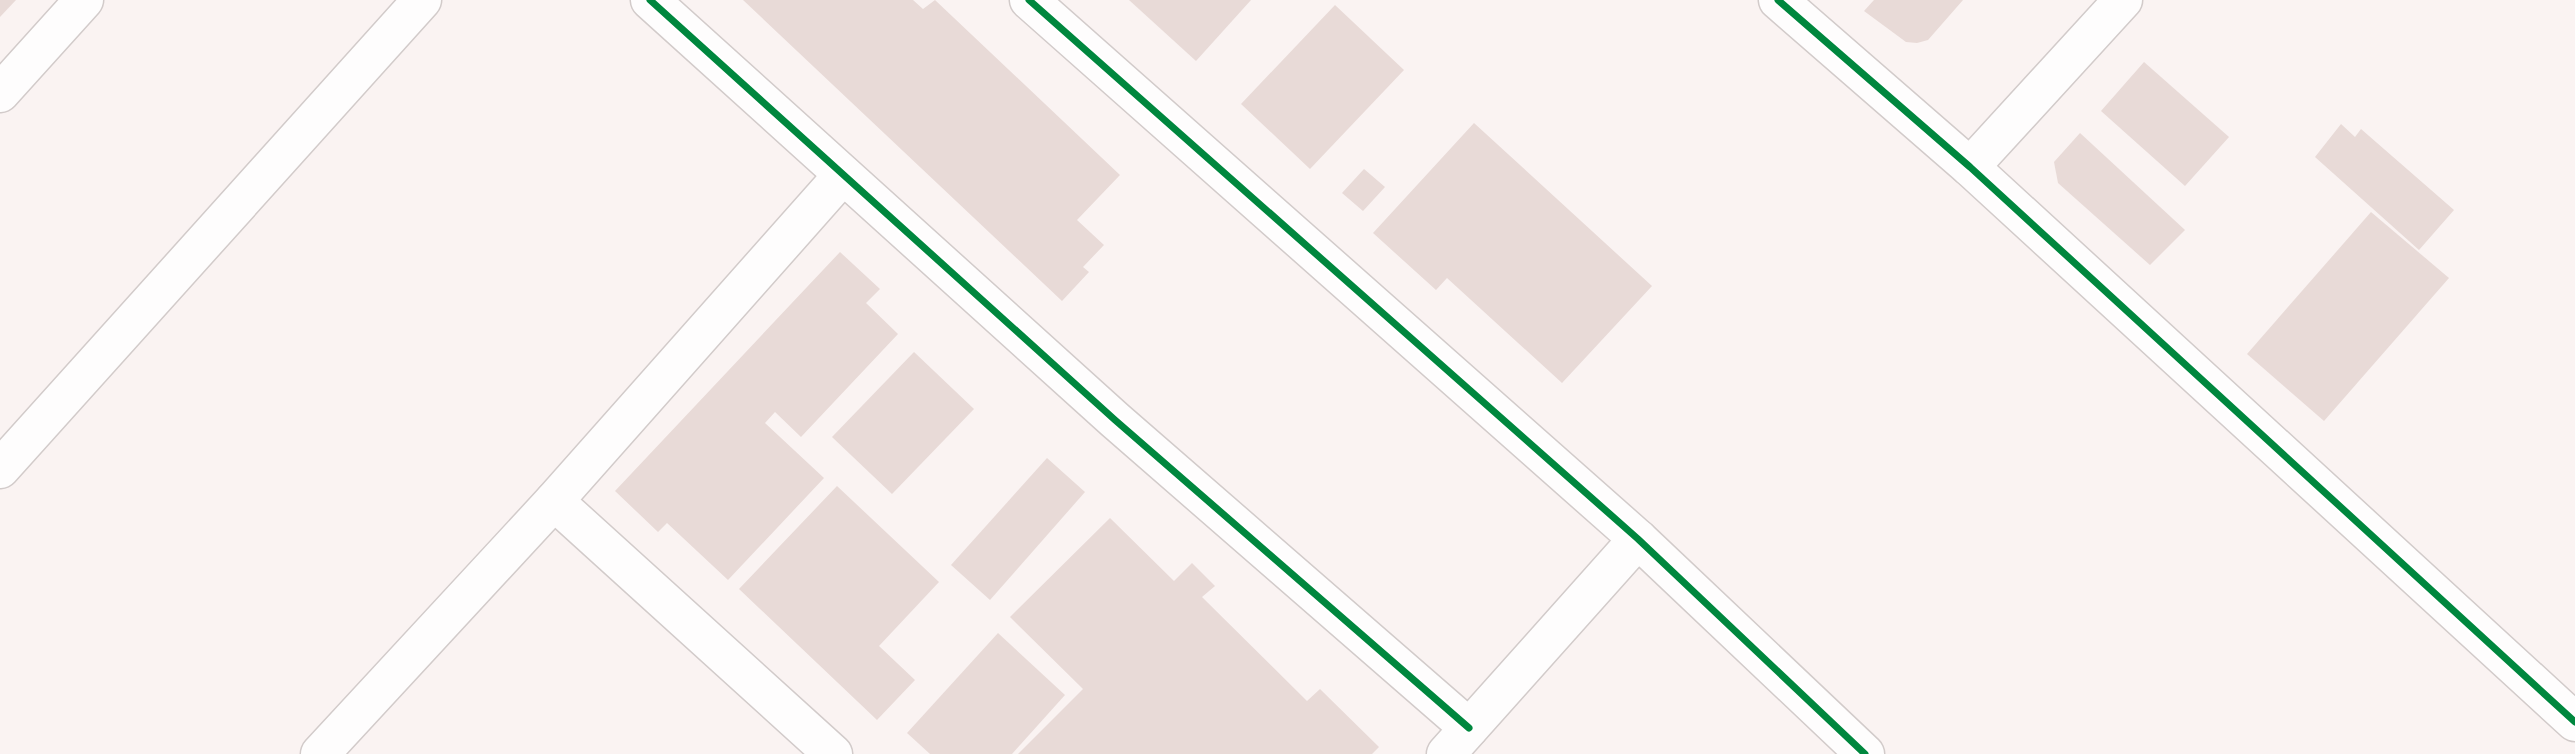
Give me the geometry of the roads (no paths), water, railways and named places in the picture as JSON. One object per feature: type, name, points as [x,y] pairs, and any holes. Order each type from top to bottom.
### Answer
[{"type":"street","points":[[0,93],[84,0]]},
{"type":"street","points":[[0,468],[422,0]]},
{"type":"street","points":[[650,0],[1105,411],[1457,741],[1638,540]]},
{"type":"street","points":[[1029,0],[1638,540],[1865,754]]},
{"type":"street","points":[[1778,0],[1970,167],[2575,722]]},
{"type":"street","points":[[1970,167],[2123,0]]},
{"type":"street","points":[[320,754],[554,501],[843,175]]},
{"type":"street","points":[[554,501],[833,754]]}]
